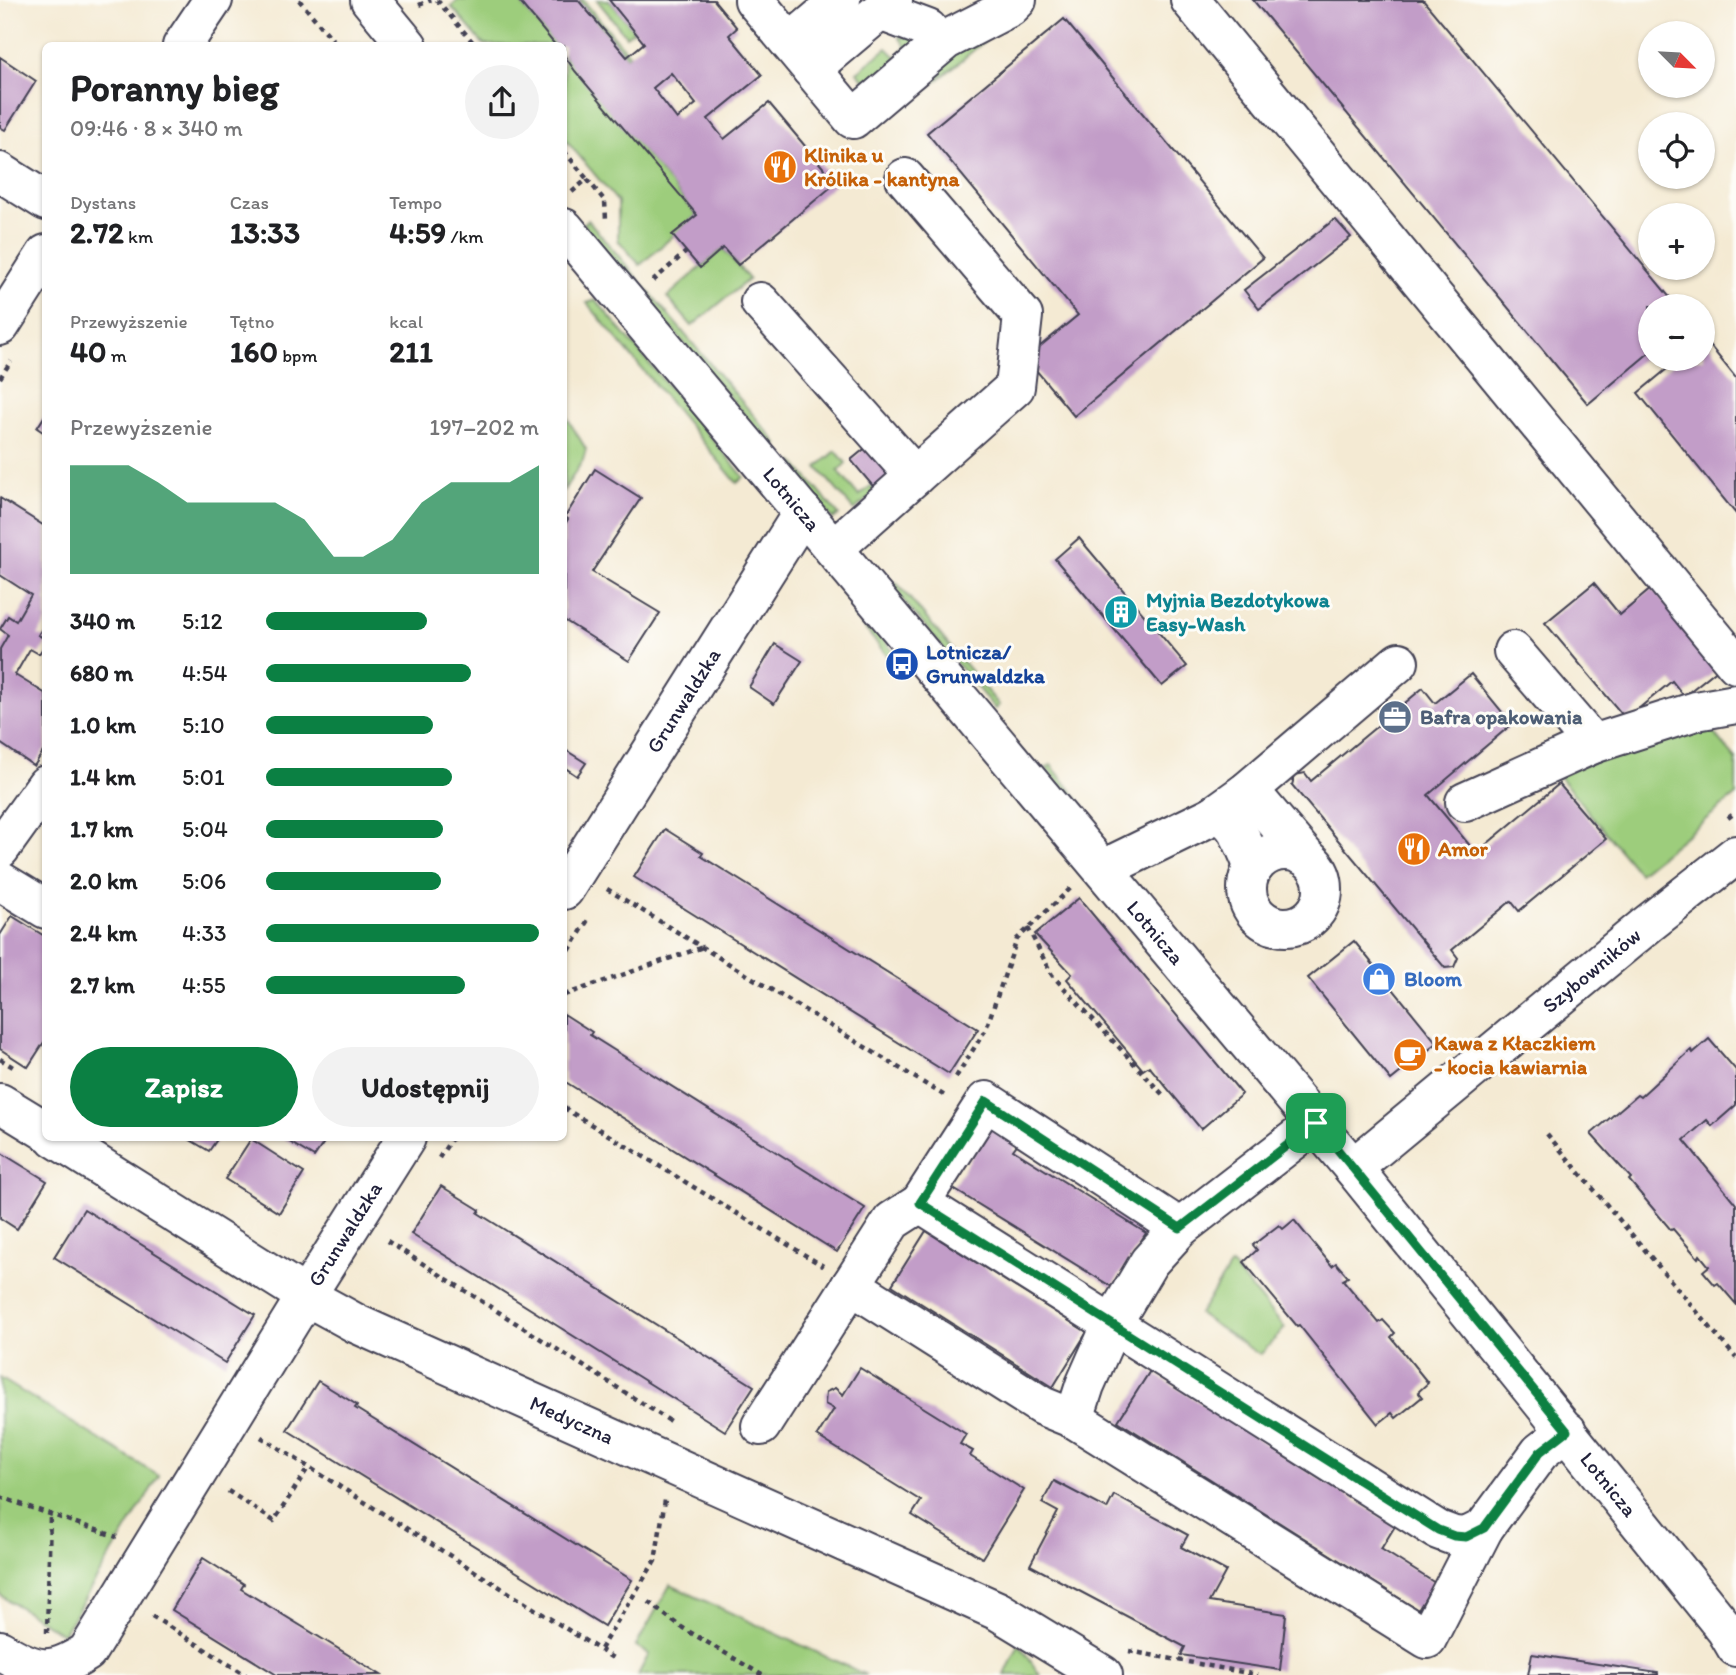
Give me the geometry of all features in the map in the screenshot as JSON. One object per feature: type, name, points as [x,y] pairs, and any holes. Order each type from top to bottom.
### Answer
[{"type":"street","points":[[185,42],[213,0]]},
{"type":"street","points":[[370,0],[405,42]]},
{"type":"street","points":[[754,0],[853,119],[946,40],[1010,7],[1017,0]]},
{"type":"street","points":[[1190,0],[1736,664]]},
{"type":"street","points":[[801,56],[872,7],[915,40]]},
{"type":"street","points":[[0,172],[42,198]]},
{"type":"street","points":[[834,548],[1015,387],[1023,316],[905,178]]},
{"type":"street","name":"Lotnicza","points":[[567,232],[834,548],[1089,877],[1316,1123],[1567,1431],[1731,1639]]},
{"type":"street","points":[[0,326],[42,260]]},
{"type":"street","points":[[760,302],[915,476]]},
{"type":"street","name":"Grunwaldzka","points":[[567,885],[803,512]]},
{"type":"street","points":[[1513,651],[1593,744]]},
{"type":"street","points":[[1089,877],[1214,816],[1399,662]]},
{"type":"street","points":[[1465,802],[1593,744],[1696,711],[1736,704]]},
{"type":"street","points":[[0,849],[42,791]]},
{"type":"street","points":[[1246,792],[1260,803],[1321,874],[1322,897],[1312,916],[1292,926],[1263,921],[1253,910],[1247,888],[1254,867],[1264,857],[1278,851],[1293,852],[1306,857]]},
{"type":"street","points":[[1214,816],[1224,816],[1232,823],[1254,867]]},
{"type":"street","name":"Szybowników","points":[[1353,1168],[1736,855]]},
{"type":"street","points":[[0,881],[42,907]]},
{"type":"street","points":[[761,1426],[837,1275],[892,1221],[920,1203],[986,1101],[1180,1228]]},
{"type":"street","points":[[0,1103],[42,1129]]},
{"type":"street","points":[[1074,1419],[1085,1385],[1112,1324],[1149,1262],[1180,1228],[1316,1123]]},
{"type":"street","name":"Medyczna","points":[[60,1141],[306,1296],[356,1324],[719,1488],[1115,1662]]},
{"type":"street","name":"Grunwaldzka","points":[[58,1672],[72,1665],[87,1652],[306,1296],[405,1141]]},
{"type":"street","points":[[920,1203],[1438,1530],[1466,1537],[1484,1528]]},
{"type":"street","points":[[837,1275],[1042,1406],[1074,1419],[1427,1639],[1484,1528],[1540,1452],[1567,1431]]},
{"type":"street","points":[[1731,1639],[1731,1675]]},
{"type":"street","points":[[0,1650],[28,1668],[58,1672]]},
{"type":"path","points":[[299,0],[335,42]]},
{"type":"path","points":[[438,0],[472,42]]},
{"type":"path","points":[[567,155],[587,179]]},
{"type":"path","points":[[648,285],[686,252]]},
{"type":"path","points":[[937,1108],[986,1029],[1017,939],[1089,877]]},
{"type":"path","points":[[602,898],[608,888],[945,1096]]},
{"type":"path","points":[[567,954],[589,918]]},
{"type":"path","points":[[1028,928],[1052,975],[1165,1097]]},
{"type":"path","points":[[567,994],[704,947]]},
{"type":"path","points":[[567,1110],[837,1275]]},
{"type":"path","points":[[1548,1134],[1736,1358]]},
{"type":"path","points":[[387,1241],[677,1425]]},
{"type":"path","points":[[231,1418],[616,1660]]},
{"type":"path","points":[[227,1491],[274,1521],[308,1468]]},
{"type":"path","points":[[600,1649],[654,1561],[665,1498],[656,1494]]},
{"type":"path","points":[[0,1497],[120,1538]]},
{"type":"path","points":[[50,1515],[47,1649],[58,1672]]},
{"type":"path","points":[[121,1597],[246,1675]]},
{"type":"path","points":[[649,1602],[678,1625],[762,1675]]},
{"type":"path","points":[[1115,1662],[1258,1675]]},
{"type":"green space","points":[[458,0],[518,0],[553,42],[481,42],[451,6]]},
{"type":"green space","points":[[578,0],[583,0],[630,55],[627,57]]},
{"type":"green space","points":[[597,0],[609,0],[634,30],[626,36]]},
{"type":"green space","points":[[1029,4],[921,94],[900,101],[937,59]]},
{"type":"green space","points":[[923,36],[868,84],[857,72],[887,48],[896,57],[906,47],[899,37]]},
{"type":"green space","points":[[567,59],[697,215],[640,265],[618,240],[618,202],[567,142]]},
{"type":"green space","points":[[588,220],[778,444],[773,448],[583,224]]},
{"type":"green space","points":[[723,248],[749,279],[692,326],[667,297]]},
{"type":"green space","points":[[596,300],[744,477],[737,483],[587,303]]},
{"type":"green space","points":[[567,418],[586,449],[583,460],[567,485]]},
{"type":"green space","points":[[836,451],[846,463],[838,471],[859,496],[872,485],[877,491],[854,510],[817,467]]},
{"type":"green space","points":[[794,462],[839,515],[833,519],[788,467]]},
{"type":"green space","points":[[896,582],[999,705],[995,709],[891,586]]},
{"type":"green space","points":[[861,613],[896,655],[890,659],[855,617]]},
{"type":"green space","points":[[1707,725],[1736,759],[1736,795],[1639,873],[1557,774]]},
{"type":"green space","points":[[1051,765],[1091,815],[1085,815],[1046,768]]},
{"type":"green space","points":[[1231,1265],[1285,1328],[1260,1355],[1199,1314]]},
{"type":"green space","points":[[0,1378],[159,1476],[63,1634],[0,1595]]},
{"type":"green space","points":[[670,1585],[866,1675],[638,1675],[649,1654],[636,1646]]},
{"type":"green space","points":[[1019,1644],[1040,1675],[1005,1675]]},
{"type":"building","points":[[518,0],[578,0],[627,57],[644,43],[609,0],[714,0],[737,28],[729,35],[762,75],[708,119],[724,139],[769,103],[836,183],[738,265],[723,248],[700,268],[672,235],[697,215],[567,59],[567,42],[553,42]],"holes":[[[671,73],[696,104],[677,119],[653,88]]]},
{"type":"building","points":[[1253,0],[1423,0],[1638,259],[1638,280],[1655,280],[1667,294],[1638,294],[1638,362],[1588,404]]},
{"type":"building","points":[[1064,19],[1263,258],[1074,416],[1026,358],[1078,315],[927,133]]},
{"type":"building","points":[[0,57],[36,81],[5,130],[0,127]]},
{"type":"building","points":[[1335,219],[1351,237],[1259,309],[1244,290]]},
{"type":"building","points":[[1715,352],[1736,378],[1736,514],[1638,393],[1665,371],[1715,371]]},
{"type":"building","points":[[868,446],[894,476],[877,491],[851,460]]},
{"type":"building","points":[[595,469],[641,498],[592,572],[660,613],[629,661],[567,622],[567,514]]},
{"type":"building","points":[[0,498],[42,524],[42,628],[38,635],[42,637],[42,649],[39,654],[30,649],[15,675],[42,692],[42,753],[34,766],[0,743],[0,649],[8,635],[0,629],[8,616],[16,621],[31,595],[0,575]]},
{"type":"building","name":"Myjnia Bezdotykowa Easy-Wash","points":[[1079,538],[1187,666],[1162,686],[1055,559]]},
{"type":"building","points":[[1594,583],[1620,615],[1652,588],[1719,668],[1684,696],[1672,681],[1626,719],[1545,623]]},
{"type":"building","points":[[775,644],[802,661],[774,704],[749,687]]},
{"type":"building","points":[[1471,674],[1512,724],[1428,795],[1476,853],[1559,784],[1606,839],[1519,911],[1511,901],[1452,950],[1458,958],[1454,967],[1445,968],[1292,785],[1295,775],[1305,773],[1311,781],[1423,688],[1435,703]]},
{"type":"building","points":[[567,751],[586,763],[577,776],[567,769]]},
{"type":"building","points":[[665,829],[703,853],[701,856],[978,1029],[949,1074],[634,877]]},
{"type":"building","points":[[1079,898],[1242,1094],[1201,1129],[1149,1066],[1143,1070],[1067,979],[1072,974],[1035,934]]},
{"type":"building","points":[[12,916],[42,935],[42,1045],[28,1067],[0,1049],[0,935]]},
{"type":"building","points":[[1354,941],[1437,1043],[1391,1080],[1308,978]]},
{"type":"building","points":[[567,1016],[592,1032],[590,1035],[865,1208],[837,1252],[567,1083]]},
{"type":"building","points":[[1709,1039],[1736,1070],[1736,1105],[1712,1126],[1707,1120],[1684,1140],[1736,1204],[1736,1304],[1718,1283],[1715,1285],[1703,1271],[1709,1266],[1700,1255],[1698,1258],[1673,1229],[1671,1230],[1629,1180],[1631,1178],[1591,1134],[1637,1095],[1640,1097],[1691,1050],[1693,1053]]},
{"type":"building","points":[[991,1127],[1018,1143],[1013,1150],[1146,1233],[1112,1287],[952,1188]]},
{"type":"building","points":[[192,1141],[216,1141],[209,1151]]},
{"type":"building","points":[[250,1141],[254,1141],[304,1173],[279,1213],[225,1179]]},
{"type":"building","points":[[288,1141],[325,1141],[314,1157]]},
{"type":"building","points":[[0,1152],[47,1181],[17,1229],[0,1218]]},
{"type":"building","points":[[441,1186],[480,1210],[478,1213],[754,1386],[725,1431],[411,1234]]},
{"type":"building","points":[[84,1209],[255,1315],[225,1363],[54,1257]]},
{"type":"building","points":[[1294,1220],[1332,1266],[1336,1263],[1348,1277],[1343,1280],[1379,1323],[1383,1320],[1395,1333],[1391,1337],[1428,1383],[1418,1392],[1422,1397],[1396,1418],[1392,1413],[1378,1424],[1299,1325],[1297,1326],[1244,1262],[1257,1250],[1253,1245],[1279,1225],[1283,1229]]},
{"type":"building","points":[[926,1231],[1087,1332],[1053,1387],[892,1285]]},
{"type":"building","points":[[860,1368],[966,1434],[960,1444],[973,1451],[970,1456],[1024,1490],[982,1558],[912,1515],[921,1501],[817,1436],[834,1409],[825,1404],[826,1392],[835,1388],[843,1395]]},
{"type":"building","points":[[1150,1371],[1395,1526],[1381,1549],[1435,1583],[1418,1610],[1118,1421]]},
{"type":"building","points":[[318,1381],[357,1405],[355,1408],[632,1580],[604,1626],[287,1430]]},
{"type":"building","points":[[1054,1481],[1107,1509],[1114,1495],[1188,1535],[1181,1547],[1226,1571],[1209,1602],[1286,1614],[1280,1670],[1181,1655],[1185,1647],[1030,1565],[1058,1512],[1042,1503]]},
{"type":"building","points":[[203,1558],[244,1584],[241,1589],[381,1675],[277,1675],[172,1610]]},
{"type":"building","points":[[1532,1654],[1658,1673],[1658,1675],[1528,1675]]},
{"type":"place","name":"Klinika u Królika - kantyna","points":[[780,167]]},
{"type":"place","name":"Myjnia Bezdotykowa Easy-Wash","points":[[1121,612]]},
{"type":"place","name":"Lotnicza/ Grunwaldzka","points":[[902,664]]},
{"type":"place","name":"Bafra opakowania","points":[[1395,717]]},
{"type":"place","name":"Amor","points":[[1414,849]]},
{"type":"place","name":"Bloom","points":[[1379,979]]},
{"type":"place","name":"Kawa z Kłaczkiem - kocia kawiarnia","points":[[1410,1055]]},
{"type":"route","points":[[986,1101],[1180,1228],[1316,1123],[1567,1431],[1540,1452],[1484,1528],[1475,1534],[1466,1537],[1454,1536],[1438,1530],[920,1203],[986,1101]]}]
